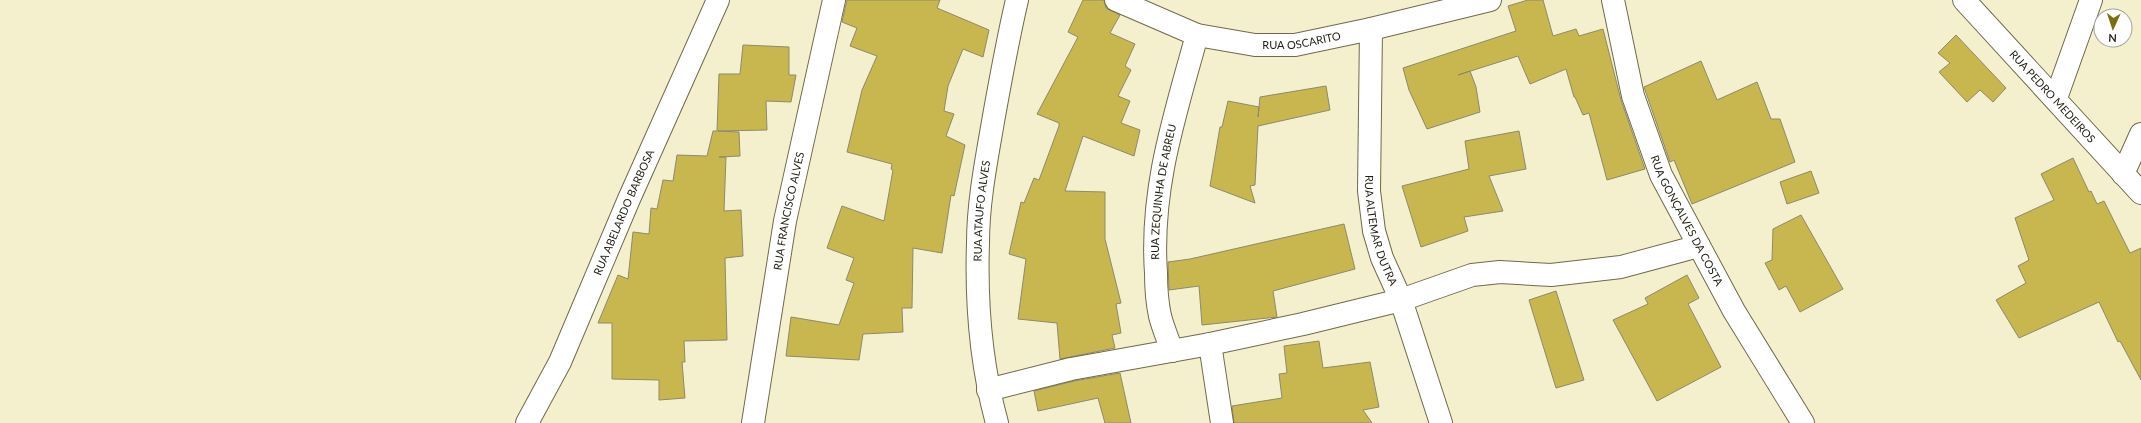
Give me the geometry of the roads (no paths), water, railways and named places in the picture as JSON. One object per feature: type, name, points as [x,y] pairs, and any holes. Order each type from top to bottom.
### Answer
[{"type":"street","name":"RUA ABELARDO BARBOSA","points":[[527,423],[560,362],[629,199],[718,0]]},
{"type":"street","name":"RUA FRANCISCO ALVES","points":[[753,423],[785,221],[834,0]]},
{"type":"street","name":"RUA ATAUFO ALVES","points":[[997,423],[988,390],[981,344],[978,242],[987,158],[1007,41],[1017,0]]},
{"type":"street","name":"RUA OSCARITO","points":[[1116,0],[1197,34],[1255,45],[1294,45],[1371,29],[1490,0]]},
{"type":"street","name":"RUA GONÇALVES DA COSTA","points":[[1613,0],[1633,96],[1661,176],[1734,311],[1803,423]]},
{"type":"street","name":"RUA PEDRO MEDEIROS","points":[[1964,0],[2056,98],[2141,193]]},
{"type":"street","points":[[2056,98],[2091,0]]},
{"type":"street","name":"RUA ALTEMAR DUTRA","points":[[1371,29],[1369,191],[1374,231],[1382,258],[1401,300],[1441,423]]},
{"type":"street","name":"RUA ZEQUINHA DE ABREU","points":[[1172,351],[1160,316],[1157,294],[1154,255],[1155,211],[1164,157],[1197,34]]},
{"type":"street","points":[[2123,174],[2141,134]]},
{"type":"street","points":[[988,390],[1071,369],[1210,344],[1303,324],[1401,300],[1472,275],[1500,272],[1551,275],[1614,268],[1699,246]]},
{"type":"street","points":[[1210,344],[1222,423]]}]
